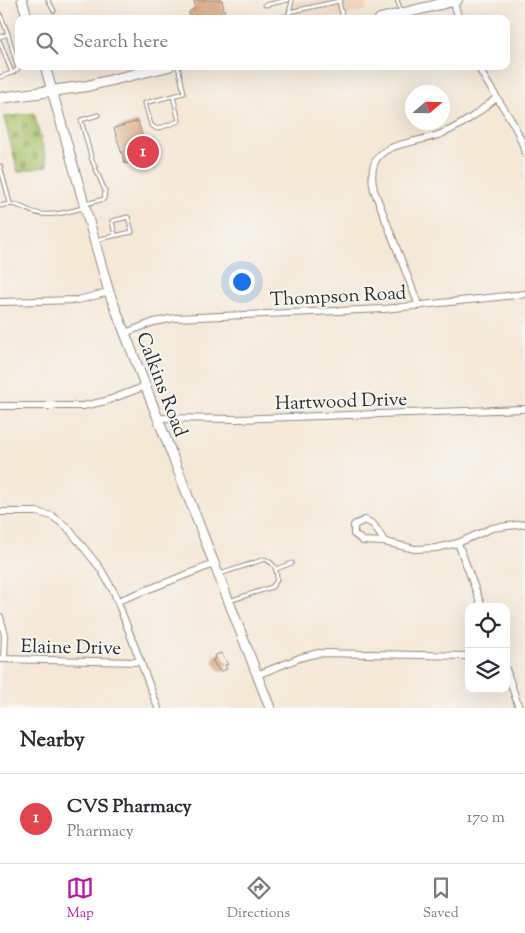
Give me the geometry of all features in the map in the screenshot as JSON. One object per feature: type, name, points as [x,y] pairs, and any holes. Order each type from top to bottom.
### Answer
[{"type":"main road","points":[[22,0],[27,15]]},
{"type":"main road","points":[[395,15],[455,0]]},
{"type":"main road","name":"Calkins Road","points":[[46,70],[110,292],[270,708]]},
{"type":"main road","points":[[0,98],[87,86],[153,70]]},
{"type":"street","points":[[455,0],[458,15]]},
{"type":"street","points":[[480,70],[495,99],[516,129],[525,153]]},
{"type":"street","points":[[419,306],[374,190],[371,179],[374,161],[387,149],[434,136],[459,126],[495,99]]},
{"type":"street","points":[[0,302],[78,300],[110,292]]},
{"type":"street","name":"Thompson Road","points":[[125,333],[154,322],[175,318],[419,306],[525,294]]},
{"type":"street","points":[[0,406],[83,406],[146,386]]},
{"type":"street","name":"Hartwood Drive","points":[[159,418],[237,419],[525,409]]},
{"type":"street","points":[[0,512],[44,514],[64,523],[100,568],[118,601],[158,708]]},
{"type":"street","points":[[385,542],[373,524],[365,520],[354,525],[353,530],[356,538],[368,542],[385,542],[415,549],[436,548],[458,543],[492,528],[525,524]]},
{"type":"street","points":[[458,543],[480,603]]},
{"type":"street","points":[[118,601],[214,564]]},
{"type":"street","points":[[0,617],[5,635],[2,659]]},
{"type":"street","points":[[258,675],[302,657],[332,652],[465,656]]},
{"type":"street","name":"Elaine Drive","points":[[2,659],[141,662]]},
{"type":"street","points":[[510,681],[519,708]]},
{"type":"lane","points":[[48,0],[54,12]]},
{"type":"lane","points":[[265,4],[288,0]]},
{"type":"lane","points":[[292,0],[288,15],[340,1],[342,15]]},
{"type":"lane","points":[[398,0],[402,13]]},
{"type":"lane","points":[[0,14],[15,58]]},
{"type":"lane","points":[[0,37],[8,34]]},
{"type":"lane","points":[[0,42],[12,74]]},
{"type":"lane","points":[[0,77],[12,74],[17,70]]},
{"type":"lane","points":[[174,96],[179,121],[157,129],[151,125],[145,103],[184,93],[179,70]]},
{"type":"lane","points":[[0,206],[10,203],[43,214],[60,213],[104,199],[105,191],[92,160],[81,120],[98,115]]},
{"type":"lane","points":[[0,166],[10,203]]},
{"type":"lane","points":[[95,240],[115,236],[132,232],[128,218],[112,221],[115,236]]},
{"type":"lane","points":[[218,575],[265,559],[274,564],[277,580],[272,587],[229,601]]},
{"type":"lane","points":[[276,569],[292,563]]},
{"type":"shaded area","points":[[290,0],[364,0],[367,10],[346,15],[293,15]]},
{"type":"green space","points":[[34,113],[48,166],[18,172],[4,117]]},
{"type":"building","points":[[194,0],[222,0],[225,15],[189,15],[189,12],[195,8]]},
{"type":"building","points":[[138,121],[146,148],[149,148],[151,153],[147,154],[148,157],[125,164],[114,128]]},
{"type":"building","points":[[221,653],[228,664],[225,665],[227,669],[220,672],[212,660],[215,659],[214,656]]},
{"type":"place","name":"CVS Pharmacy","points":[[143,152]]}]
